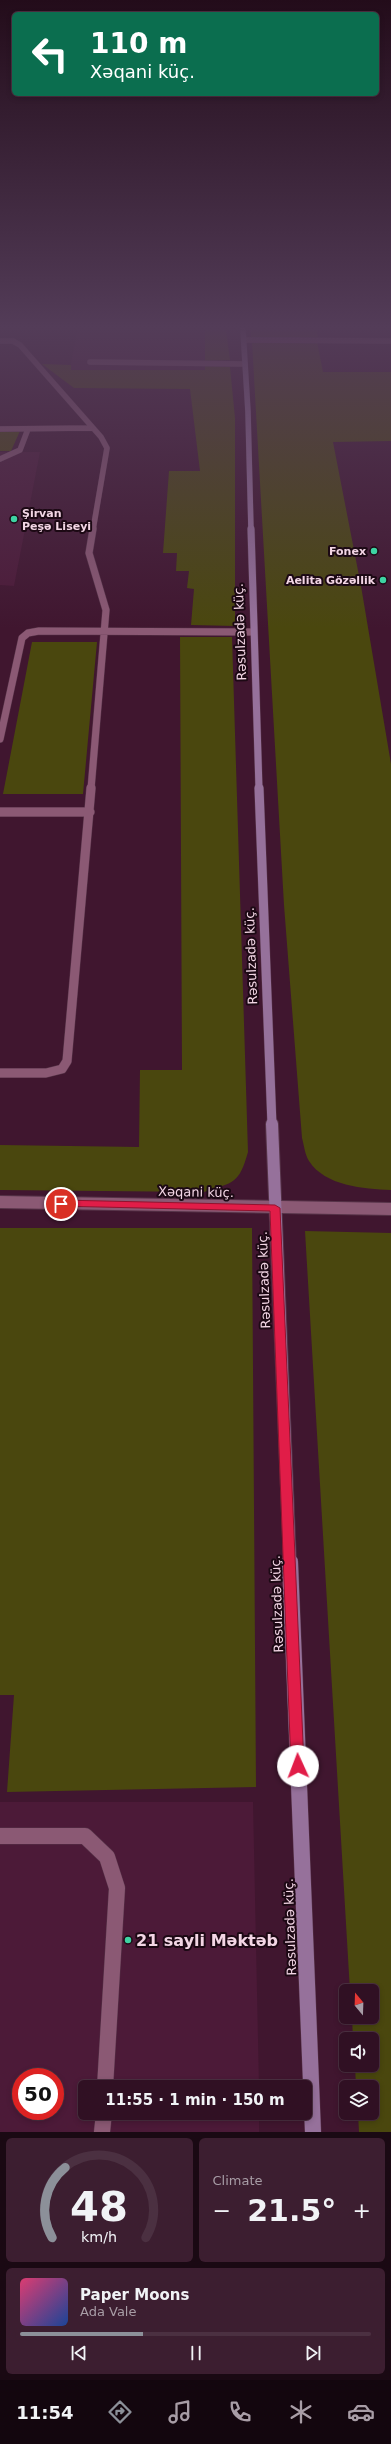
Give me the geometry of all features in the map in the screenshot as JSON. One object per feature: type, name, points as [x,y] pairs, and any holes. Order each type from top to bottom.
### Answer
[{"type":"main road","name":"Rəsulzadə küç.","points":[[247,429],[253,632],[275,1208],[313,2132]]},
{"type":"street","points":[[0,459],[20,450],[28,429]]},
{"type":"street","points":[[0,1073],[46,1073],[62,1069],[67,1061],[90,812],[106,610],[89,554],[107,448],[93,429]]},
{"type":"street","points":[[0,739],[22,638],[28,633],[39,631],[253,632]]},
{"type":"street","points":[[0,812],[90,812]]},
{"type":"street","name":"Xəqani küç.","points":[[0,1202],[391,1210]]},
{"type":"street","points":[[0,1836],[85,1836],[107,1856],[117,1888],[105,2080]]},
{"type":"street","points":[[102,2132],[103,2120]]},
{"type":"shaded area","points":[[195,429],[235,429],[235,626],[191,625],[194,589],[187,588],[189,571],[176,571],[177,553],[163,553],[169,471],[200,471]]},
{"type":"shaded area","points":[[257,429],[391,429],[391,441],[333,442],[361,586],[391,764],[391,1190],[369,1189],[335,1181],[316,1169],[308,1159],[302,1138],[284,905]]},
{"type":"shaded area","points":[[0,431],[20,431],[11,451],[0,451]]},
{"type":"shaded area","name":"Şirvan Peşə Liseyi","points":[[0,452],[40,452],[14,586],[0,585]]},
{"type":"shaded area","points":[[180,637],[232,637],[248,1152],[245,1162],[242,1170],[234,1180],[204,1192],[0,1190],[0,1145],[139,1147],[140,1070],[182,1070]]},
{"type":"shaded area","points":[[32,642],[97,642],[83,794],[3,794]]},
{"type":"shaded area","points":[[0,1228],[252,1228],[256,1787],[7,1792],[14,1695],[0,1695]]},
{"type":"shaded area","points":[[305,1231],[391,1233],[391,2132],[359,2132],[358,2120],[379,2120],[379,2080],[356,2080],[355,2072],[379,2072],[379,2032],[353,2032],[352,2024],[379,2024],[379,1984],[350,1984]]},
{"type":"shaded area","name":"21 sayli Məktəb","points":[[0,1802],[253,1802],[259,2080],[78,2080],[78,2120],[259,2120],[259,2132],[0,2132]]},
{"type":"place","name":"Şirvan Peşə Liseyi","points":[[14,519]]},
{"type":"place","name":"Fonex","points":[[374,551]]},
{"type":"place","name":"Aelita Gözəllik","points":[[383,580]]},
{"type":"place","name":"21 sayli Məktəb","points":[[128,1940]]},
{"type":"route","points":[[61,1204],[275,1208],[298,1766]]}]
